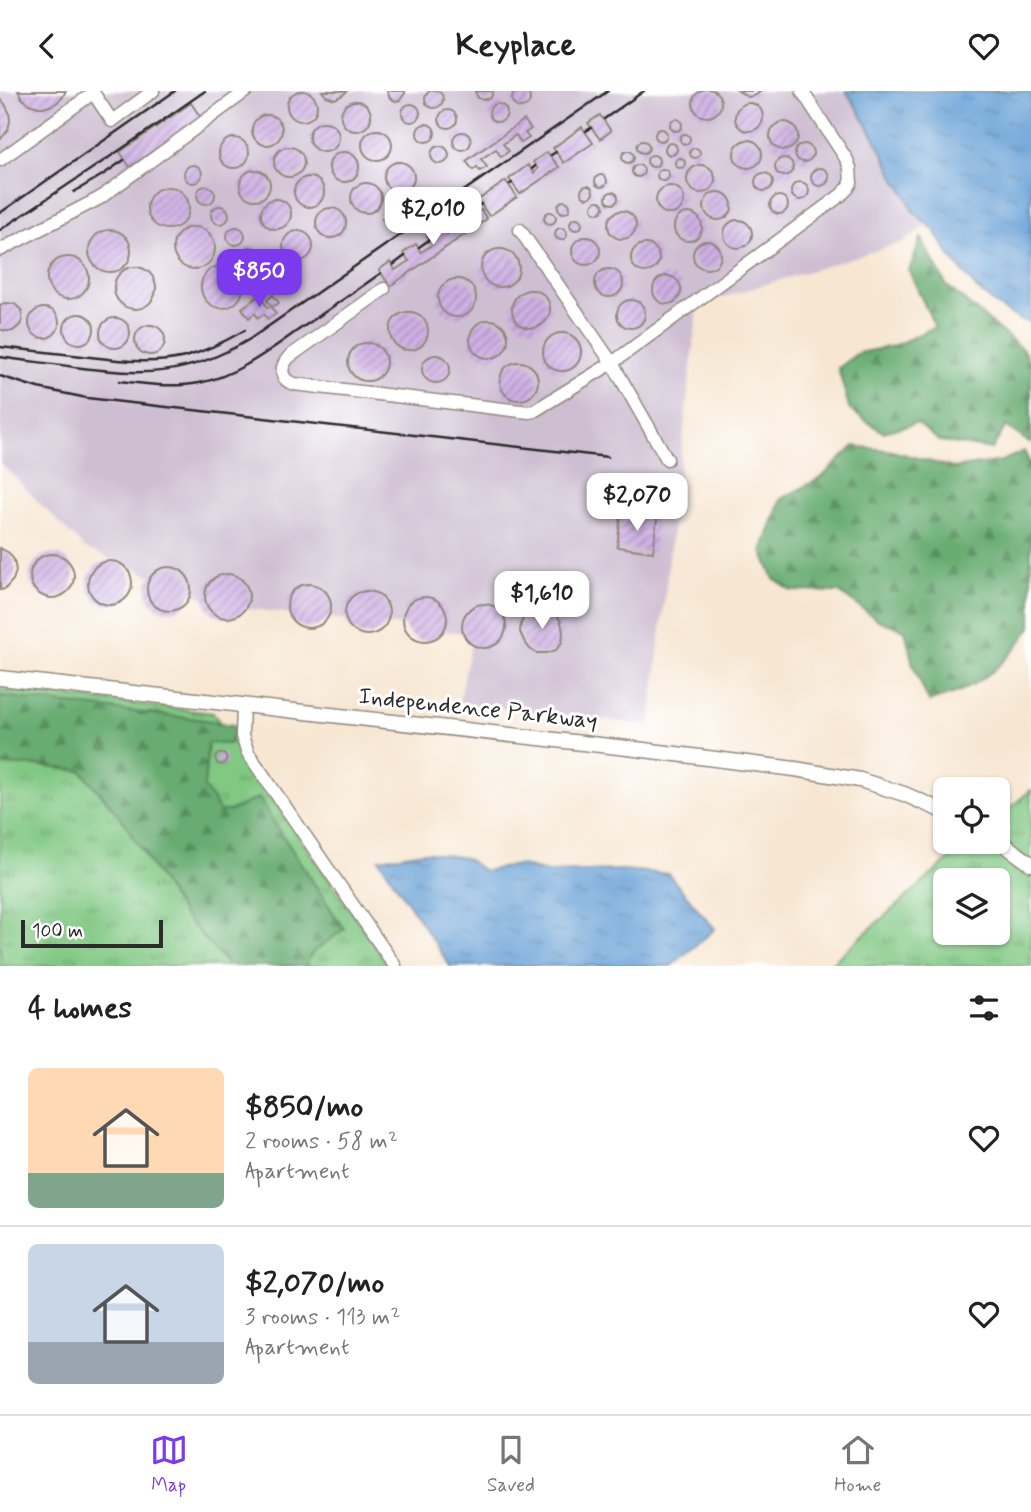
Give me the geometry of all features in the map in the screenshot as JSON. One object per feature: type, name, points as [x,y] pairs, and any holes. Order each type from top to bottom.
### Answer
[{"type":"main road","name":"Independence Parkway","points":[[0,678],[688,755],[823,773],[879,786],[933,807]]},
{"type":"main road","points":[[1010,849],[1031,864]]},
{"type":"street","points":[[0,160],[92,92],[111,121],[153,91]]},
{"type":"street","points":[[0,250],[100,198],[246,91]]},
{"type":"street","points":[[384,289],[289,357],[282,367],[284,378],[294,384],[534,411],[612,363],[848,188],[851,175],[847,160],[802,91]]},
{"type":"street","points":[[520,230],[612,363],[667,459]]},
{"type":"street","points":[[243,705],[242,736],[248,753],[395,966]]},
{"type":"shaded area","points":[[0,91],[1031,91],[1031,143],[904,242],[698,305],[650,725],[459,703],[471,644],[464,633],[224,606],[84,548],[0,463]]},
{"type":"green space","points":[[921,238],[946,285],[1023,350],[1031,366],[1031,444],[1006,426],[992,449],[939,441],[917,423],[883,432],[850,410],[838,368],[858,353],[894,346],[935,327],[909,271]]},
{"type":"green space","points":[[854,446],[892,451],[953,468],[1002,461],[1024,451],[1031,466],[1031,627],[994,670],[962,690],[929,702],[913,665],[905,630],[878,620],[839,592],[792,591],[774,579],[762,551],[781,499],[821,478]]},
{"type":"green space","points":[[0,689],[213,713],[389,966],[0,966]]},
{"type":"green space","points":[[0,696],[238,726],[229,744],[208,743],[204,787],[220,811],[229,811],[258,798],[344,929],[312,953],[305,966],[229,966],[182,914],[125,823],[82,771],[30,765],[0,765]]},
{"type":"green space","points":[[1031,790],[1031,966],[828,966],[933,874],[933,945],[1010,945],[1010,868],[939,868],[955,854],[1010,854],[1010,808]]},
{"type":"water","points":[[846,91],[1031,91],[1031,323],[996,305],[976,288],[950,256],[935,231],[912,210],[907,196]]},
{"type":"water","points":[[424,852],[465,858],[484,871],[518,865],[548,872],[624,870],[668,874],[715,929],[671,966],[450,966],[379,859]]},
{"type":"building","points":[[707,89],[717,93],[721,103],[717,113],[707,117],[697,113],[693,103],[697,93]]},
{"type":"building","points":[[434,90],[440,93],[443,99],[440,105],[434,108],[428,105],[425,99],[428,93]]},
{"type":"building","points":[[521,90],[527,93],[530,99],[527,105],[521,108],[515,105],[512,99],[515,93]]},
{"type":"building","points":[[18,91],[66,91],[55,104],[38,107],[29,104]]},
{"type":"building","points":[[302,91],[312,96],[317,106],[312,116],[302,121],[292,116],[287,106],[292,96]]},
{"type":"building","points":[[322,91],[347,91],[335,99],[326,96]]},
{"type":"building","points":[[387,91],[405,93],[400,100],[395,101]]},
{"type":"building","points":[[475,91],[493,91],[491,98],[483,100],[478,98]]},
{"type":"building","points":[[738,91],[761,91],[748,97]]},
{"type":"building","points":[[0,99],[9,112],[10,121],[8,130],[0,140]]},
{"type":"building","points":[[356,101],[366,106],[371,116],[366,126],[356,131],[346,126],[341,116],[346,106]]},
{"type":"building","points":[[191,103],[201,118],[130,167],[120,152]]},
{"type":"building","points":[[749,103],[759,107],[763,117],[759,127],[749,131],[739,127],[735,117],[739,107]]},
{"type":"building","points":[[411,104],[417,107],[420,113],[417,119],[411,122],[405,119],[402,113],[405,107]]},
{"type":"building","points":[[498,104],[504,107],[507,113],[504,119],[498,122],[492,119],[489,113],[492,107]]},
{"type":"building","points":[[448,110],[454,113],[457,119],[454,125],[448,128],[442,125],[439,119],[442,113]]},
{"type":"building","points":[[267,115],[277,120],[282,130],[277,140],[267,145],[257,140],[252,130],[257,120]]},
{"type":"building","points":[[600,115],[611,131],[600,139],[588,123]]},
{"type":"building","points":[[524,120],[531,129],[525,133],[529,138],[521,143],[516,135],[503,144],[509,151],[501,157],[496,149],[481,159],[487,167],[480,171],[477,167],[473,170],[466,161]]},
{"type":"building","points":[[671,120],[681,120],[681,130],[671,130]]},
{"type":"building","points":[[324,122],[334,127],[339,137],[334,147],[324,152],[314,147],[309,137],[314,127]]},
{"type":"building","points":[[784,122],[794,126],[798,136],[794,146],[784,150],[774,146],[770,136],[774,126]]},
{"type":"building","points":[[426,124],[432,127],[435,133],[432,139],[426,142],[420,139],[417,133],[420,127]]},
{"type":"building","points":[[582,127],[593,143],[564,163],[553,148]]},
{"type":"building","points":[[377,130],[387,135],[392,145],[387,155],[377,160],[367,155],[362,145],[367,135]]},
{"type":"building","points":[[656,130],[666,130],[666,140],[656,140]]},
{"type":"building","points":[[462,132],[468,135],[471,141],[468,147],[462,150],[456,147],[453,141],[456,135]]},
{"type":"building","points":[[685,134],[690,139],[685,144],[680,139]]},
{"type":"building","points":[[234,138],[244,143],[249,153],[244,163],[234,168],[224,163],[219,153],[224,143]]},
{"type":"building","points":[[748,140],[758,144],[762,154],[758,164],[748,168],[738,164],[734,154],[738,144]]},
{"type":"building","points":[[638,142],[648,142],[648,152],[638,152]]},
{"type":"building","points":[[666,144],[676,144],[676,154],[666,154]]},
{"type":"building","points":[[804,144],[810,147],[813,153],[810,159],[804,162],[798,159],[795,153],[798,147]]},
{"type":"building","points":[[440,146],[446,149],[449,155],[446,161],[440,164],[434,161],[431,155],[434,149]]},
{"type":"building","points":[[289,147],[299,152],[304,162],[299,172],[289,177],[279,172],[274,162],[279,152]]},
{"type":"building","points":[[695,148],[700,153],[695,158],[690,153]]},
{"type":"building","points":[[344,152],[354,157],[359,167],[354,177],[344,182],[334,177],[329,167],[334,157]]},
{"type":"building","points":[[547,152],[559,167],[520,194],[509,179],[528,165],[534,173],[538,169],[533,162]]},
{"type":"building","points":[[623,152],[633,152],[633,162],[623,162]]},
{"type":"building","points":[[648,156],[658,156],[658,166],[648,166]]},
{"type":"building","points":[[680,158],[685,163],[680,168],[675,163]]},
{"type":"building","points":[[784,158],[790,161],[793,167],[790,173],[784,176],[778,173],[775,167],[778,161]]},
{"type":"building","points":[[399,162],[409,167],[414,177],[409,187],[399,192],[389,187],[384,177],[389,167]]},
{"type":"building","points":[[193,165],[199,168],[202,174],[199,180],[193,183],[187,180],[184,174],[187,168]]},
{"type":"building","points":[[701,165],[711,169],[715,179],[711,189],[701,193],[691,189],[687,179],[691,169]]},
{"type":"building","points":[[633,166],[643,166],[643,176],[633,176]]},
{"type":"building","points":[[820,168],[826,171],[829,177],[826,183],[820,186],[814,183],[811,177],[814,171]]},
{"type":"building","points":[[255,170],[265,175],[270,185],[265,195],[255,200],[245,195],[240,185],[245,175]]},
{"type":"building","points":[[658,170],[668,170],[668,180],[658,180]]},
{"type":"building","points":[[764,173],[770,176],[773,182],[770,188],[764,191],[758,188],[755,182],[758,176]]},
{"type":"building","points":[[596,176],[606,176],[606,186],[596,186]]},
{"type":"building","points":[[309,177],[319,182],[324,192],[319,202],[309,207],[299,202],[294,192],[299,182]]},
{"type":"building","points":[[506,181],[517,197],[489,216],[478,200]]},
{"type":"building","points":[[800,182],[806,185],[809,191],[806,197],[800,200],[794,197],[791,191],[794,185]]},
{"type":"building","points":[[366,183],[376,188],[381,198],[376,208],[366,213],[356,208],[351,198],[356,188]]},
{"type":"building","points":[[206,186],[212,189],[215,195],[212,201],[206,204],[200,201],[197,195],[200,189]]},
{"type":"building","points":[[670,186],[680,190],[684,200],[680,210],[670,214],[660,210],[656,200],[660,190]]},
{"type":"building","points":[[168,187],[183,193],[189,208],[183,223],[168,229],[153,223],[147,208],[153,193]]},
{"type":"building","points":[[582,187],[592,187],[592,197],[582,197]]},
{"type":"building","points":[[718,192],[728,196],[732,206],[728,216],[718,220],[708,216],[704,206],[708,196]]},
{"type":"building","points":[[607,193],[617,193],[617,203],[607,203]]},
{"type":"building","points":[[779,196],[785,199],[788,205],[785,211],[779,214],[773,211],[770,205],[773,199]]},
{"type":"building","points":[[276,199],[286,204],[291,214],[286,224],[276,229],[266,224],[261,214],[266,204]]},
{"type":"building","points":[[559,202],[569,202],[569,212],[559,212]]},
{"type":"building","points":[[593,202],[603,202],[603,212],[593,212]]},
{"type":"building","points":[[403,203],[409,211],[404,215],[408,221],[397,229],[393,223],[388,226],[382,219]]},
{"type":"building","points":[[220,206],[226,209],[229,215],[226,221],[220,224],[214,221],[211,215],[214,209]]},
{"type":"building","points":[[331,208],[341,213],[346,223],[341,233],[331,238],[321,233],[316,223],[321,213]]},
{"type":"building","points":[[481,210],[487,219],[390,286],[379,270],[390,262],[395,270],[409,261],[403,253],[416,244],[421,252],[433,244],[427,236],[442,226],[447,234],[458,226],[453,219],[464,211],[469,218]]},
{"type":"building","points":[[622,211],[632,215],[636,225],[632,235],[622,239],[612,235],[608,225],[612,215]]},
{"type":"building","points":[[545,213],[555,213],[555,223],[545,223]]},
{"type":"building","points":[[688,213],[698,217],[702,227],[698,237],[688,241],[678,237],[674,227],[678,217]]},
{"type":"building","points":[[571,219],[581,219],[581,229],[571,229]]},
{"type":"building","points":[[738,220],[748,224],[752,234],[748,244],[738,248],[728,244],[724,234],[728,224]]},
{"type":"building","points":[[194,227],[209,233],[215,248],[209,263],[194,269],[179,263],[173,248],[179,233]]},
{"type":"building","points":[[236,227],[242,230],[245,236],[242,242],[236,245],[230,242],[227,236],[230,230]]},
{"type":"building","points":[[556,229],[566,229],[566,239],[556,239]]},
{"type":"building","points":[[110,230],[125,236],[131,251],[125,266],[110,272],[95,266],[89,251],[95,236]]},
{"type":"building","points":[[298,231],[308,236],[313,246],[308,256],[298,261],[288,256],[283,246],[288,236]]},
{"type":"building","points":[[586,237],[596,241],[600,251],[596,261],[586,265],[576,261],[572,251],[576,241]]},
{"type":"building","points":[[707,241],[717,245],[721,255],[717,265],[707,269],[697,265],[693,255],[697,245]]},
{"type":"building","points":[[645,244],[655,248],[659,258],[655,268],[645,272],[635,268],[631,258],[635,248]]},
{"type":"building","points":[[250,247],[256,250],[259,256],[256,262],[250,265],[244,262],[241,256],[244,250]]},
{"type":"building","points":[[500,249],[513,255],[519,268],[513,281],[500,287],[487,281],[481,268],[487,255]]},
{"type":"building","points":[[68,257],[83,263],[89,278],[83,293],[68,299],[53,293],[47,278],[53,263]]},
{"type":"building","points":[[222,266],[237,272],[243,287],[237,302],[222,308],[207,302],[201,287],[207,272]]},
{"type":"building","points":[[135,267],[150,273],[156,288],[150,303],[135,309],[120,303],[114,288],[120,273]]},
{"type":"building","points":[[264,269],[270,272],[273,278],[270,284],[264,287],[258,284],[255,278],[258,272]]},
{"type":"building","points":[[609,269],[619,273],[623,283],[619,293],[609,297],[599,293],[595,283],[599,273]]},
{"type":"building","points":[[667,276],[677,280],[681,290],[677,300],[667,304],[657,300],[653,290],[657,280]]},
{"type":"building","points":[[457,279],[470,285],[476,298],[470,311],[457,317],[444,311],[438,298],[444,285]]},
{"type":"building","points":[[531,290],[544,296],[550,309],[544,322],[531,328],[518,322],[512,309],[518,296]]},
{"type":"building","points":[[260,295],[268,308],[271,306],[276,314],[268,319],[264,314],[258,318],[255,313],[249,318],[242,308]]},
{"type":"building","points":[[273,295],[279,303],[272,307],[267,300]]},
{"type":"building","points":[[631,300],[641,304],[645,314],[641,324],[631,328],[621,324],[617,314],[621,304]]},
{"type":"building","points":[[15,304],[22,311],[22,321],[13,331],[0,329],[0,305]]},
{"type":"building","points":[[44,308],[54,313],[59,323],[54,333],[44,338],[34,333],[29,323],[34,313]]},
{"type":"building","points":[[409,312],[423,317],[428,331],[423,345],[409,350],[395,345],[390,331],[395,317]]},
{"type":"building","points":[[79,314],[89,319],[94,329],[89,339],[79,344],[69,339],[64,329],[69,319]]},
{"type":"building","points":[[115,318],[125,323],[130,333],[125,343],[115,348],[105,343],[100,333],[105,323]]},
{"type":"building","points":[[489,320],[502,326],[508,339],[502,352],[489,358],[476,352],[470,339],[476,326]]},
{"type":"building","points":[[150,325],[160,330],[165,340],[160,350],[150,355],[140,350],[135,340],[140,330]]},
{"type":"building","points":[[562,333],[575,339],[581,352],[575,365],[562,371],[549,365],[543,352],[549,339]]},
{"type":"building","points":[[367,343],[381,348],[386,362],[381,376],[367,381],[353,376],[348,362],[353,348]]},
{"type":"building","points":[[436,355],[446,359],[450,369],[446,379],[436,383],[426,379],[422,369],[426,359]]},
{"type":"building","points":[[519,362],[532,368],[538,381],[532,394],[519,400],[506,394],[500,381],[506,368]]},
{"type":"building","points":[[621,514],[657,518],[653,552],[617,547]]},
{"type":"building","points":[[0,548],[14,560],[16,571],[13,580],[5,589],[0,590]]},
{"type":"building","points":[[52,554],[68,560],[74,576],[68,592],[52,598],[36,592],[30,576],[36,560]]},
{"type":"building","points":[[110,561],[126,567],[132,583],[126,599],[110,605],[94,599],[88,583],[94,567]]},
{"type":"building","points":[[169,567],[185,573],[191,589],[185,605],[169,611],[153,605],[147,589],[153,573]]},
{"type":"building","points":[[227,574],[243,580],[249,596],[243,612],[227,618],[211,612],[205,596],[211,580]]},
{"type":"building","points":[[309,584],[325,590],[331,606],[325,622],[309,628],[293,622],[287,606],[293,590]]},
{"type":"building","points":[[367,591],[383,597],[389,613],[383,629],[367,635],[351,629],[345,613],[351,597]]},
{"type":"building","points":[[425,597],[441,603],[447,619],[441,635],[425,641],[409,635],[403,619],[409,603]]},
{"type":"building","points":[[484,604],[500,610],[506,626],[500,642],[484,648],[468,642],[462,626],[468,610]]},
{"type":"building","points":[[540,609],[550,610],[557,615],[563,632],[562,642],[556,650],[547,653],[537,653],[530,649],[520,632],[525,615]]},
{"type":"building","points":[[221,754],[225,755],[225,763],[221,764],[217,763],[216,759],[217,755]]},
{"type":"railway","points":[[0,213],[175,91]]},
{"type":"railway","points":[[0,230],[205,91]]},
{"type":"railway","points":[[0,357],[122,372],[165,371],[205,361],[250,339],[608,91]]},
{"type":"railway","points":[[604,119],[644,91]]},
{"type":"railway","points":[[586,131],[591,128]]},
{"type":"railway","points":[[551,155],[556,152]]},
{"type":"railway","points":[[74,192],[124,160]]},
{"type":"railway","points":[[532,169],[535,166]]},
{"type":"railway","points":[[467,214],[481,204]]},
{"type":"railway","points":[[445,229],[455,222]]},
{"type":"railway","points":[[419,247],[429,240]]},
{"type":"railway","points":[[393,265],[405,256]]},
{"type":"railway","points":[[119,381],[179,385],[199,383],[226,375],[263,355],[381,273]]},
{"type":"railway","points":[[0,347],[120,360],[160,361],[201,352],[245,330]]},
{"type":"railway","points":[[0,376],[38,388],[87,398],[608,457]]}]
